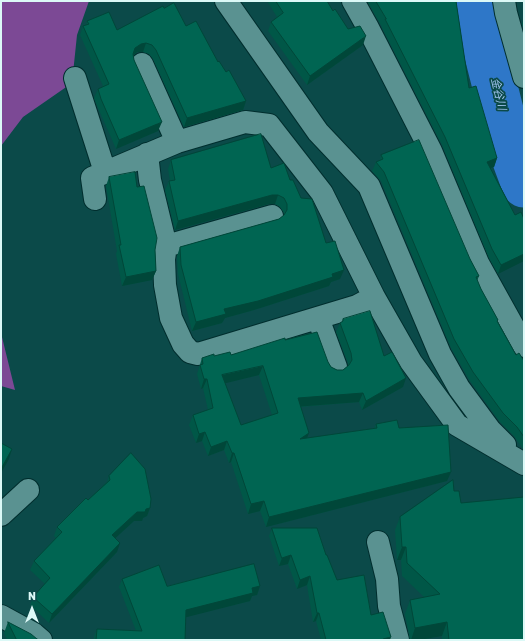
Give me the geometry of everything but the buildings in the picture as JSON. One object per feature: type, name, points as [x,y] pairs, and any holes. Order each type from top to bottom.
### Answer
[{"type":"street","points":[[226,1],[318,132],[368,186],[440,354],[458,388],[490,430],[524,463]]},
{"type":"street","points":[[353,1],[431,151],[478,263],[524,346]]},
{"type":"street","points":[[504,1],[524,77]]},
{"type":"street","points":[[142,64],[177,142]]},
{"type":"street","points":[[75,78],[106,172]]},
{"type":"street","points":[[95,199],[92,178],[147,154],[177,142],[245,122],[269,125],[322,193],[374,297],[411,362],[457,425],[524,463]]},
{"type":"street","points":[[147,154],[150,180],[166,246],[164,259],[165,285],[170,318],[183,344],[190,352],[198,354],[357,306],[374,297]]},
{"type":"street","points":[[166,246],[272,216]]},
{"type":"street","points":[[318,318],[336,367]]},
{"type":"street","points":[[1,515],[28,490]]},
{"type":"street","points":[[378,542],[387,579],[389,606],[398,640]]},
{"type":"street","points":[[1,616],[34,634],[41,640]]},
{"type":"shaded area","points":[[1,1],[89,1],[77,35],[72,83],[23,117],[1,146]]},
{"type":"shaded area","points":[[1,333],[15,390],[1,386]]},
{"type":"waterway","name":"金谷川","points":[[476,1],[486,51],[511,150],[524,185]]}]
